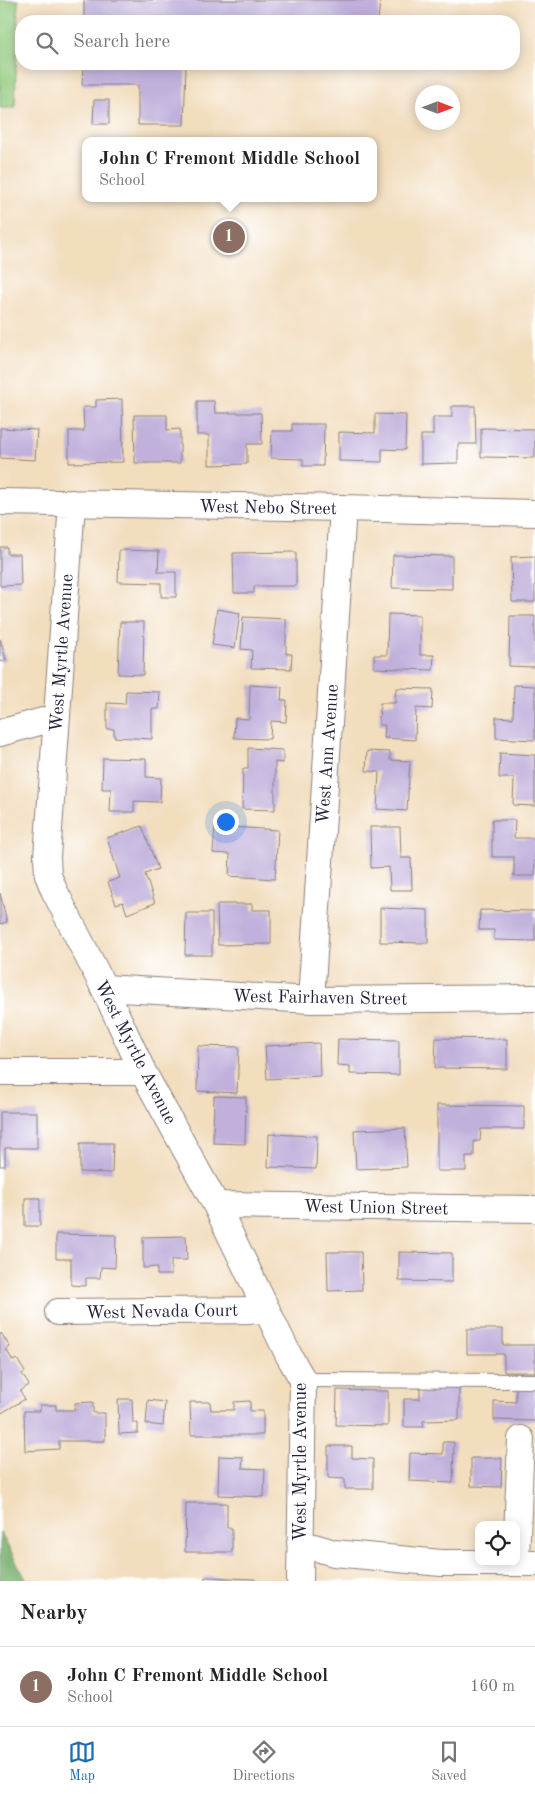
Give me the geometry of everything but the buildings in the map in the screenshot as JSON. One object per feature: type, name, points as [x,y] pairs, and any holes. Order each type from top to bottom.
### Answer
[{"type":"street","name":"West Nebo Street","points":[[0,502],[535,513]]},
{"type":"street","name":"West Myrtle Avenue","points":[[72,503],[47,857],[48,874],[143,1072],[216,1205],[303,1380],[300,1581]]},
{"type":"street","name":"West Ann Avenue","points":[[311,1000],[343,508]]},
{"type":"street","points":[[0,733],[57,717]]},
{"type":"street","name":"West Fairhaven Street","points":[[104,988],[311,1000],[535,998]]},
{"type":"street","points":[[0,1072],[143,1072]]},
{"type":"street","name":"West Union Street","points":[[216,1205],[535,1209]]},
{"type":"street","name":"West Nevada Court","points":[[58,1312],[267,1310]]},
{"type":"street","points":[[300,1543],[334,1553],[441,1564],[521,1562],[521,1439]]},
{"type":"lane","points":[[303,1380],[535,1381]]},
{"type":"green space","points":[[0,0],[18,0],[18,15],[15,15],[15,108],[0,108]]},
{"type":"green space","points":[[0,1532],[27,1581],[0,1581]]},
{"type":"place","name":"John C Fremont Middle School","points":[[229,237]]}]
